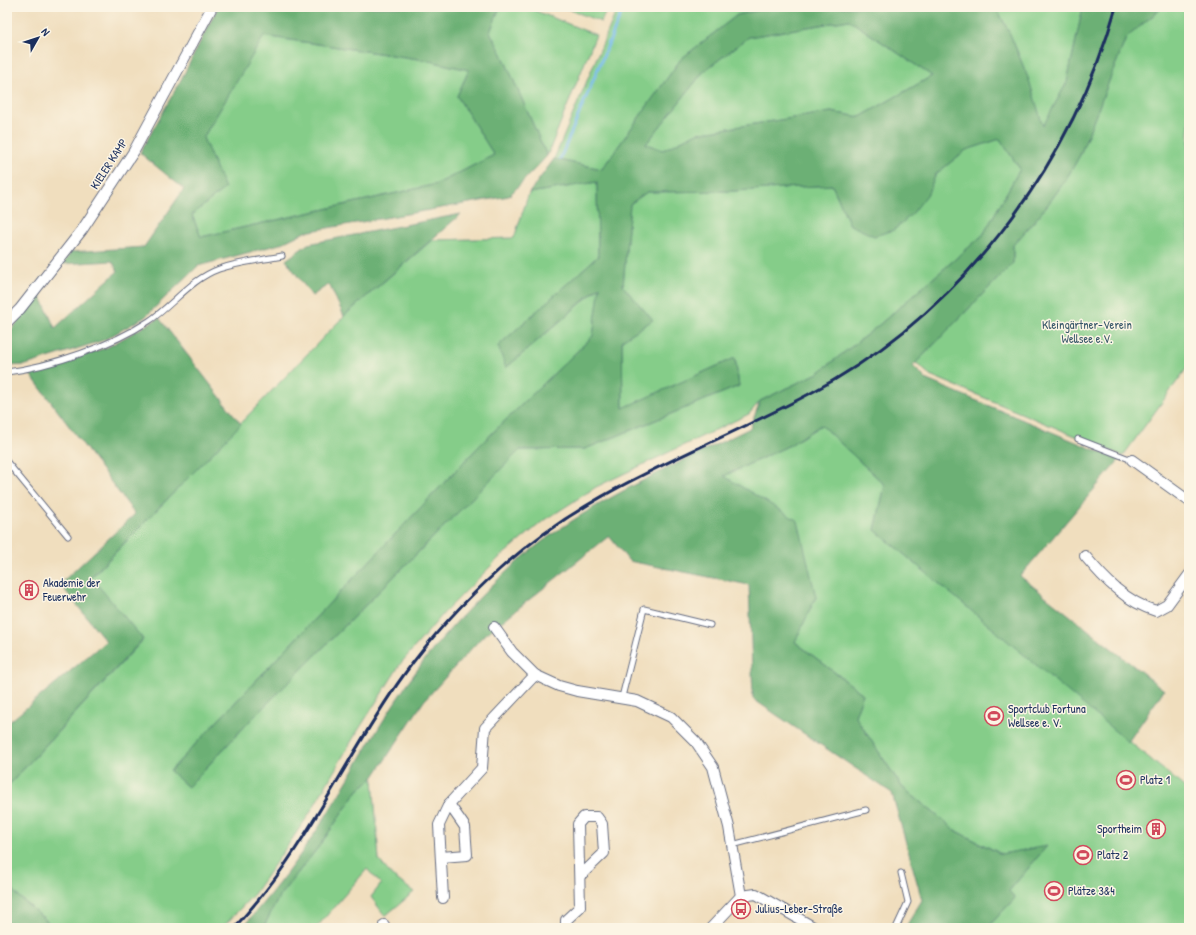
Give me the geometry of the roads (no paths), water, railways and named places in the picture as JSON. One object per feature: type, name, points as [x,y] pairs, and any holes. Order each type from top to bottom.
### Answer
[{"type":"street","name":"KIELER KAMP","points":[[7,322],[20,309],[82,230],[134,150],[212,7]]},
{"type":"street","points":[[1132,460],[1189,501]]},
{"type":"street","points":[[1085,556],[1105,580],[1142,607],[1156,611],[1167,606],[1189,575]]},
{"type":"street","points":[[494,627],[512,652],[535,675],[559,686],[577,691],[622,697],[637,701],[671,717],[696,742],[713,768],[732,845],[741,896]]},
{"type":"street","points":[[443,898],[439,825],[449,804],[482,768],[485,728],[535,675]]},
{"type":"street","points":[[441,857],[467,855],[465,826],[449,804]]},
{"type":"street","points":[[566,928],[566,920],[580,907],[578,824],[584,817],[597,817],[602,824],[604,853],[580,876]]},
{"type":"street","points":[[711,928],[741,896],[756,894],[815,928]]},
{"type":"lane","points":[[7,372],[29,369],[107,344],[149,321],[196,281],[219,269],[282,256]]},
{"type":"lane","points":[[1078,440],[1132,460]]},
{"type":"lane","points":[[7,462],[68,536]]},
{"type":"lane","points":[[622,697],[644,609],[710,625]]},
{"type":"lane","points":[[732,845],[866,810]]},
{"type":"lane","points":[[896,928],[908,902],[901,873]]},
{"type":"waterway","points":[[560,159],[624,7]]},
{"type":"railway","points":[[234,928],[272,882],[300,843],[372,723],[403,676],[448,620],[500,569],[572,514],[610,492],[769,415],[809,394],[863,361],[914,323],[960,280],[1002,232],[1038,180],[1070,125],[1096,67],[1116,7]]},
{"type":"place","name":"Akademie der Feuerwehr","points":[[29,590]]},
{"type":"place","name":"Sportclub Fortuna Wellsee e. V.","points":[[994,716]]},
{"type":"place","name":"Platz 1","points":[[1126,780]]},
{"type":"place","name":"Sportheim","points":[[1156,829]]},
{"type":"place","name":"Platz 2","points":[[1083,855]]},
{"type":"place","name":"Plätze 3&4","points":[[1054,891]]},
{"type":"place","name":"Julius-Leber-Straße","points":[[741,909]]},
{"type":"park label","name":"Kleingärtner-Verein Wellsee e.V.","points":[[1087,332]]}]
